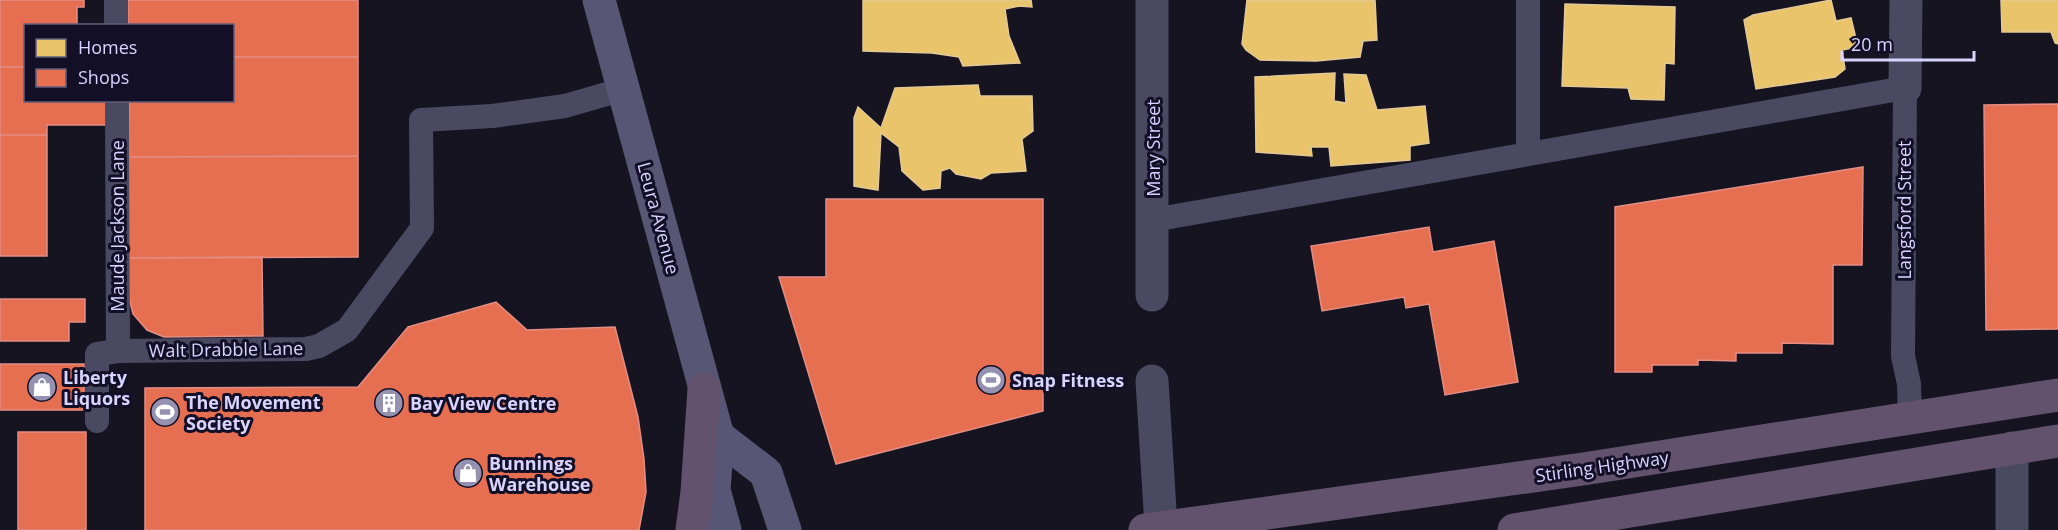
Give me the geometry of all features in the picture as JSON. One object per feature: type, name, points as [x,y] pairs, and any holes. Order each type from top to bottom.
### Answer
[{"type":"highway","points":[[692,530],[704,389]]},
{"type":"highway","name":"Stirling Highway","points":[[1153,528],[1584,469],[2058,395]]},
{"type":"highway","points":[[1514,530],[2058,441]]},
{"type":"main road","name":"Leura Avenue","points":[[599,0],[718,436],[714,490],[725,530]]},
{"type":"main road","points":[[718,436],[766,472],[785,530]]},
{"type":"street","name":"Mary Street","points":[[1152,0],[1152,295]]},
{"type":"street","name":"Langsford Street","points":[[1905,88],[1906,0]]},
{"type":"street","points":[[1152,381],[1153,528]]},
{"type":"street","points":[[2012,448],[2012,530]]},
{"type":"lane","points":[[116,0],[116,24]]},
{"type":"lane","points":[[1528,0],[1528,154]]},
{"type":"lane","points":[[1153,219],[1905,88]]},
{"type":"lane","name":"Langsford Street","points":[[1905,88],[1903,356],[1909,384],[1910,419]]},
{"type":"lane","name":"Walt Drabble Lane","points":[[118,351],[306,349],[319,346],[347,330],[422,228],[421,120],[492,116],[565,106],[624,89]]},
{"type":"lane","name":"Maude Jackson Lane","points":[[117,102],[118,351]]},
{"type":"lane","points":[[98,422],[98,354],[118,351]]},
{"type":"building: Homes","points":[[863,0],[1031,0],[1032,7],[1019,6],[1005,9],[1009,36],[1020,63],[963,66],[959,57],[932,53],[863,51]]},
{"type":"building: Homes","points":[[1247,0],[1375,0],[1377,40],[1363,41],[1360,57],[1316,61],[1260,60],[1246,50],[1242,44]]},
{"type":"building: Homes","points":[[1831,0],[1836,21],[1851,18],[1858,47],[1842,50],[1845,69],[1835,77],[1756,89],[1744,20],[1753,15]]},
{"type":"building: Homes","points":[[2001,0],[2058,0],[2058,44],[2055,43],[2051,32],[2002,32]]},
{"type":"building: Homes","points":[[1565,4],[1675,7],[1674,64],[1665,63],[1664,100],[1631,99],[1628,88],[1562,86]]},
{"type":"building: Homes","points":[[1335,73],[1334,101],[1346,103],[1344,74],[1366,75],[1377,110],[1425,106],[1429,143],[1410,146],[1410,160],[1331,166],[1329,147],[1311,147],[1312,156],[1256,152],[1255,77]]},
{"type":"building: Homes","points":[[978,85],[980,96],[1032,96],[1033,131],[1022,139],[1026,171],[991,173],[981,179],[956,174],[950,168],[941,171],[940,188],[923,190],[902,171],[899,147],[881,133],[878,190],[854,186],[854,118],[858,107],[881,128],[895,88]]},
{"type":"building: Shops","points":[[0,0],[84,0],[84,7],[77,7],[77,24],[24,24],[24,67],[0,67]]},
{"type":"building: Shops","points":[[128,0],[358,0],[358,57],[234,57],[234,24],[128,24]]},
{"type":"building: Shops","points":[[234,57],[358,57],[358,156],[129,157],[129,102],[234,102]]},
{"type":"building: Shops","points":[[0,67],[24,67],[24,102],[106,102],[106,125],[47,125],[47,135],[0,135]]},
{"type":"building: Shops","points":[[2058,104],[2058,329],[1986,330],[1984,105]]},
{"type":"building: Shops","points":[[0,135],[47,135],[47,256],[0,256]]},
{"type":"building: Shops","points":[[358,156],[358,257],[129,258],[129,157]]},
{"type":"building: Shops","points":[[1863,167],[1862,265],[1833,265],[1833,344],[1782,343],[1782,353],[1736,353],[1736,361],[1698,360],[1698,365],[1652,365],[1652,372],[1615,372],[1615,207]]},
{"type":"building: Shops","points":[[826,199],[1043,199],[1043,411],[836,464],[779,277],[826,277]]},
{"type":"building: Shops","points":[[1429,227],[1433,252],[1494,241],[1518,382],[1445,395],[1429,304],[1406,308],[1404,297],[1322,311],[1311,246]]},
{"type":"building: Shops","points":[[262,257],[263,336],[164,337],[147,330],[133,314],[129,298],[129,258]]},
{"type":"building: Shops","points":[[0,299],[85,299],[85,322],[69,322],[69,341],[0,341]]},
{"type":"building: Shops","name":"Bay View Centre","points":[[496,302],[527,330],[615,327],[638,417],[644,459],[646,492],[639,530],[145,530],[145,388],[358,387],[408,327]]},
{"type":"building: Shops","name":"Liberty Liquors","points":[[0,364],[84,364],[84,410],[0,410]]},
{"type":"building: Shops","points":[[18,432],[86,432],[86,530],[18,530]]},
{"type":"place","name":"Snap Fitness","points":[[991,380]]},
{"type":"place","name":"Liberty Liquors","points":[[42,387]]},
{"type":"place","name":"Bay View Centre","points":[[389,403]]},
{"type":"place","name":"The Movement Society","points":[[165,412]]},
{"type":"place","name":"Bunnings Warehouse","points":[[468,473]]}]
